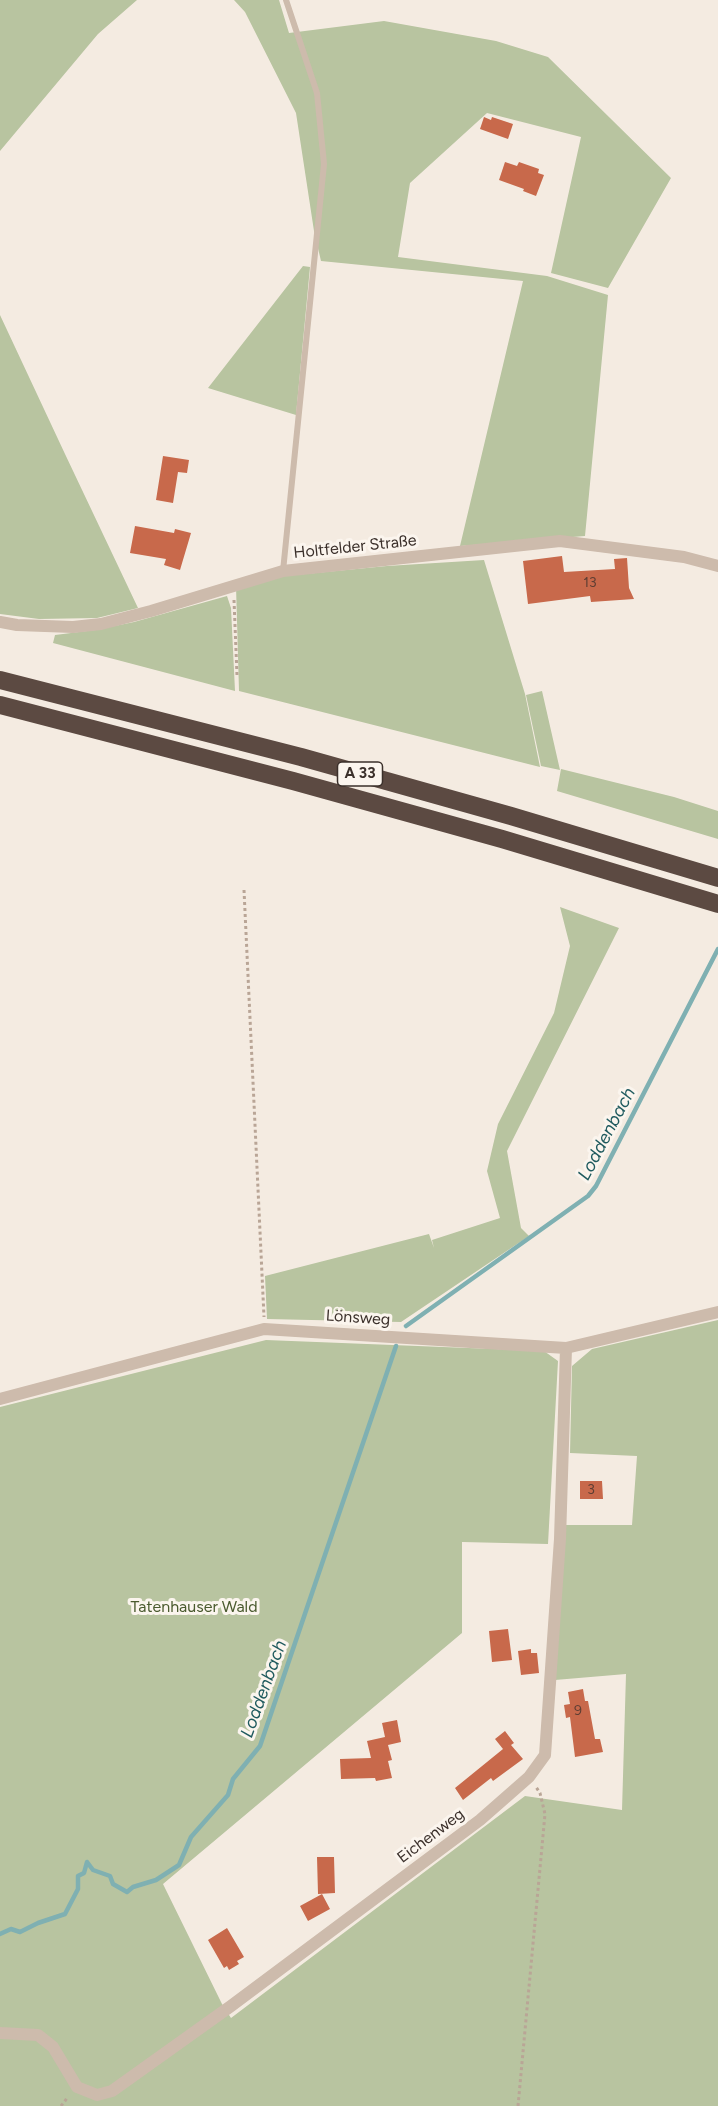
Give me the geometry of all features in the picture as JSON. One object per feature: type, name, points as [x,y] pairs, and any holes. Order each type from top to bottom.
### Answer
[{"type":"highway","name":"A 33","points":[[0,680],[312,760],[718,878]]},
{"type":"highway","name":"A 33","points":[[0,705],[315,787],[502,839],[716,903]]},
{"type":"street","name":"Holtfelder Straße","points":[[0,622],[17,625],[74,627],[101,624],[283,571],[560,542],[684,557],[718,566]]},
{"type":"street","name":"Lönsweg","points":[[0,1399],[264,1329],[566,1348],[718,1312]]},
{"type":"street","name":"Eichenweg","points":[[0,2033],[38,2035],[54,2047],[77,2087],[97,2095],[112,2091],[231,2006],[480,1820],[529,1778],[545,1755],[560,1539],[566,1348]]},
{"type":"lane","points":[[283,571],[324,164],[317,93],[286,0]]},
{"type":"path","points":[[234,586],[237,675]]},
{"type":"path","points":[[244,890],[264,1329]]},
{"type":"path","points":[[518,2106],[544,1814],[540,1793],[529,1778]]},
{"type":"green space","points":[[0,0],[137,0],[98,34],[0,151]]},
{"type":"green space","points":[[234,0],[279,0],[289,33],[384,21],[496,41],[548,57],[671,178],[608,288],[551,273],[581,137],[487,113],[410,183],[398,257],[547,276],[608,295],[585,536],[460,546],[523,281],[321,261],[314,231],[296,113],[245,12]]},
{"type":"green space","points":[[303,266],[310,267],[296,415],[208,388]]},
{"type":"green space","points":[[0,315],[138,608],[97,618],[39,619],[0,614]]},
{"type":"green space","points":[[484,560],[525,694],[540,767],[239,691],[236,586],[284,574]]},
{"type":"green space","points":[[227,596],[231,608],[235,691],[53,643],[55,635],[134,622]]},
{"type":"green space","points":[[542,691],[560,770],[541,766],[526,695]]},
{"type":"green space","points":[[561,769],[674,797],[718,811],[718,839],[557,791]]},
{"type":"green space","points":[[560,907],[619,928],[507,1151],[521,1228],[529,1236],[401,1322],[267,1319],[265,1276],[429,1234],[434,1248],[432,1240],[500,1218],[487,1171],[498,1124],[554,1013],[570,946]]},
{"type":"green space","name":"Tatenhauser Wald","points":[[718,1320],[718,2106],[0,2106],[0,1407],[266,1340],[544,1351],[558,1361],[548,1544],[462,1542],[462,1633],[163,1884],[231,2018],[525,1796],[622,1810],[626,1674],[555,1680],[566,1525],[632,1525],[637,1456],[570,1453],[572,1366],[592,1349]]},
{"type":"building","points":[[484,117],[491,120],[492,117],[513,124],[508,139],[480,129]]},
{"type":"building","points":[[505,162],[517,166],[519,162],[539,169],[538,173],[544,175],[536,196],[499,180]]},
{"type":"building","points":[[163,456],[189,460],[187,473],[178,472],[173,503],[156,500]]},
{"type":"building","points":[[135,526],[174,533],[175,529],[191,533],[180,570],[164,565],[166,559],[130,553]]},
{"type":"building","points":[[562,556],[564,572],[615,569],[614,559],[627,558],[629,588],[634,599],[591,602],[590,596],[528,604],[523,561]]},
{"type":"building","points":[[580,1481],[602,1481],[603,1499],[580,1499]]},
{"type":"building","points":[[508,1629],[512,1660],[492,1662],[489,1631]]},
{"type":"building","points":[[531,1649],[531,1653],[537,1653],[539,1673],[521,1675],[518,1651]]},
{"type":"building","points":[[583,1689],[585,1701],[588,1701],[595,1739],[600,1739],[603,1752],[575,1757],[570,1717],[566,1718],[564,1705],[570,1704],[568,1692]]},
{"type":"building","points":[[397,1720],[401,1742],[388,1745],[392,1760],[388,1761],[392,1778],[376,1781],[375,1778],[341,1779],[340,1759],[371,1758],[367,1741],[385,1737],[382,1723]]},
{"type":"building","points":[[505,1731],[514,1743],[511,1745],[523,1759],[493,1781],[491,1778],[463,1800],[455,1788],[503,1749],[495,1739]]},
{"type":"building","points":[[317,1857],[334,1857],[335,1893],[318,1894]]},
{"type":"building","points":[[322,1894],[330,1909],[308,1921],[300,1906]]},
{"type":"building","points":[[227,1928],[244,1957],[237,1961],[239,1964],[229,1970],[227,1966],[224,1968],[208,1940]]},
{"type":"waterway","name":"Loddenbach","points":[[406,1326],[588,1196],[596,1186],[718,949]]},
{"type":"waterway","name":"Loddenbach","points":[[0,1934],[11,1929],[20,1932],[65,1914],[78,1889],[78,1876],[84,1873],[87,1862],[93,1870],[110,1876],[113,1884],[127,1892],[133,1887],[156,1880],[179,1865],[191,1837],[228,1795],[233,1779],[260,1746],[396,1346]]}]
